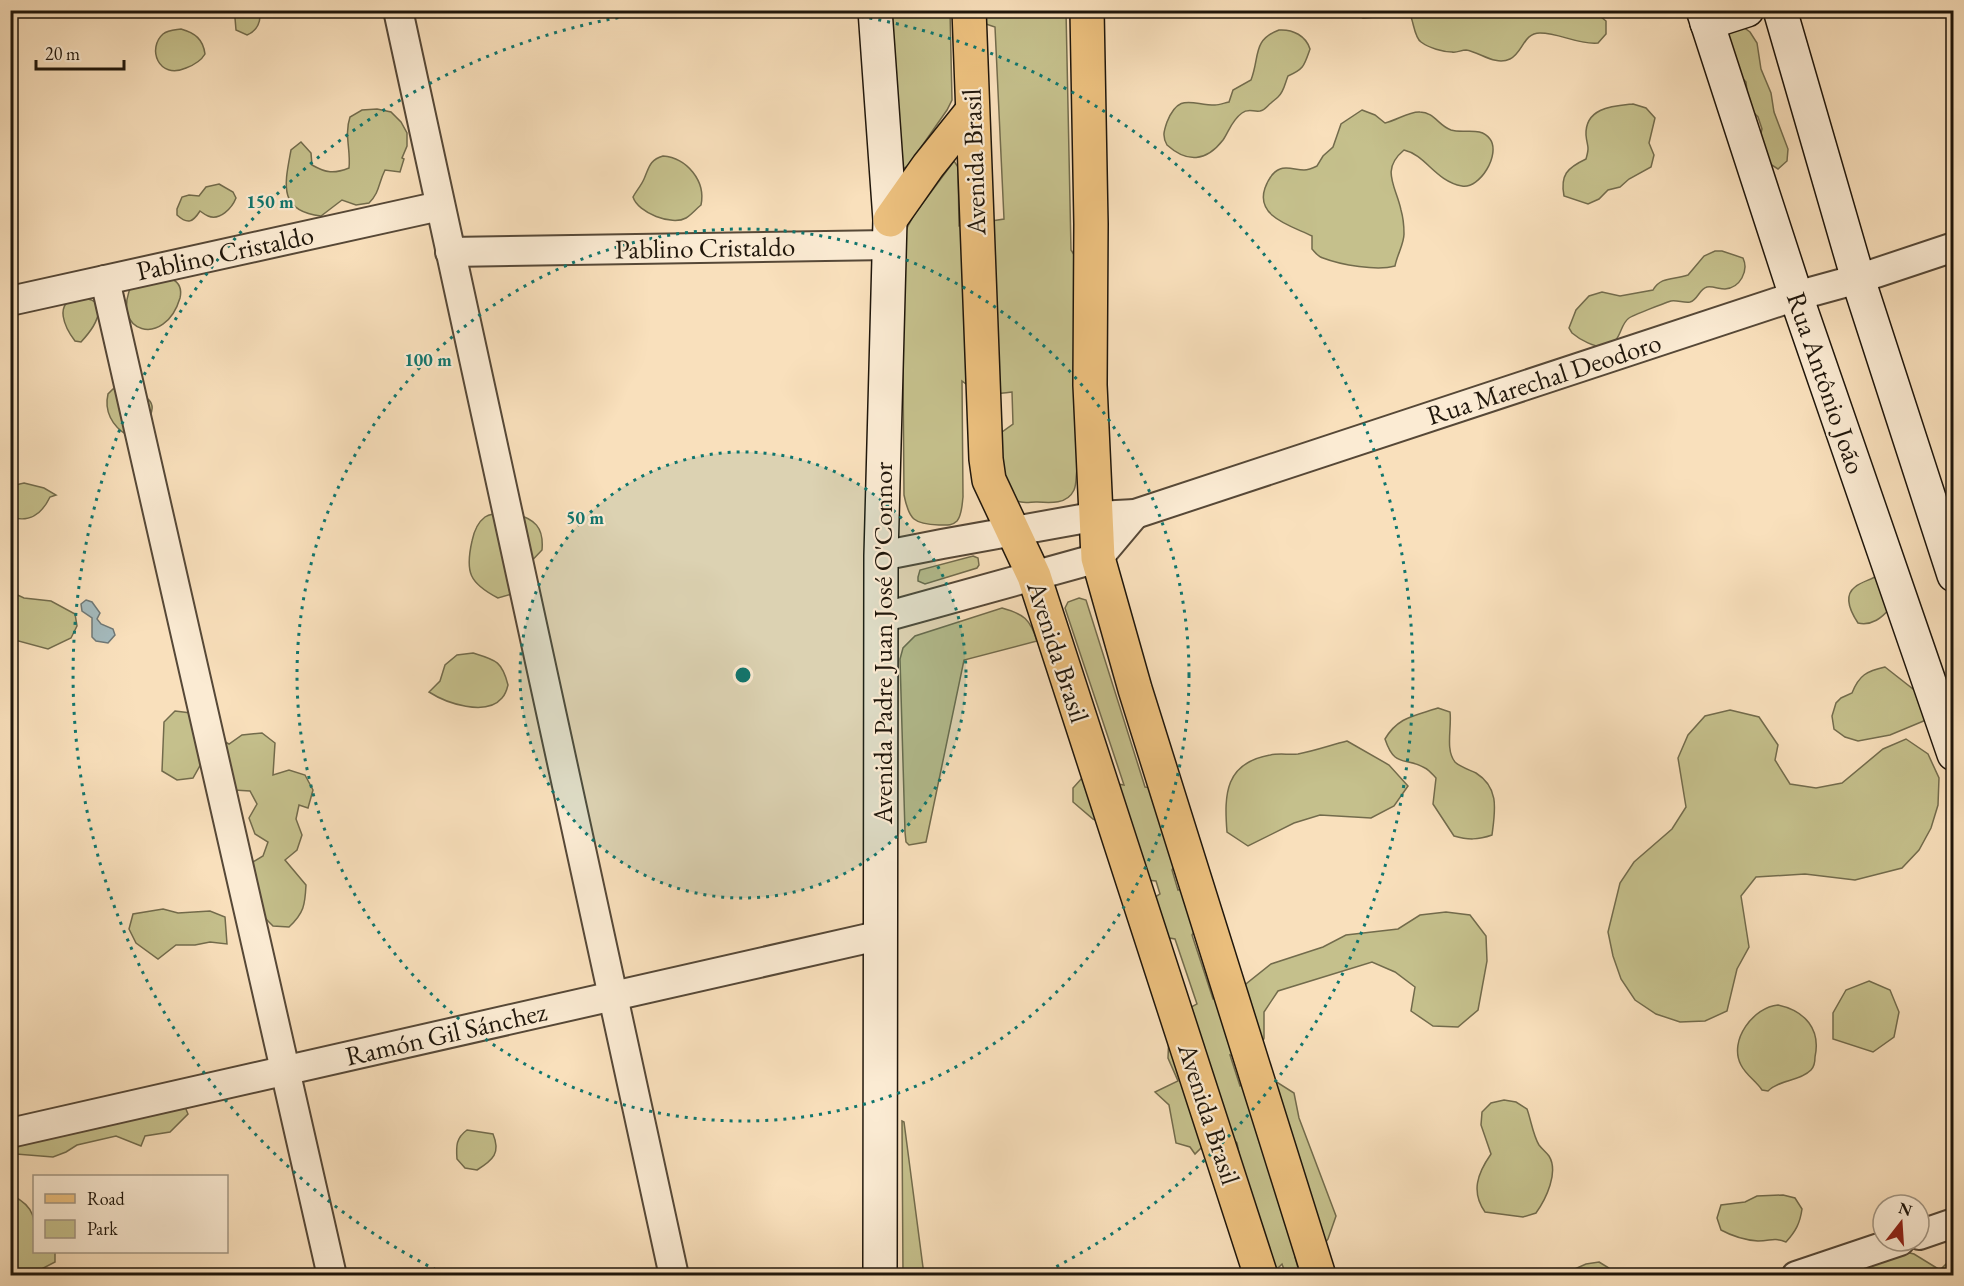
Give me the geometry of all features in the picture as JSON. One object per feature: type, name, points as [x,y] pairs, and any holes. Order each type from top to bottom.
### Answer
[{"type":"main road","name":"Avenida Padre Juan José O'Connor","points":[[875,10],[889,233],[881,556],[880,1275]]},
{"type":"main road","name":"Avenida Brasil","points":[[969,10],[986,459],[989,480],[1034,576],[1261,1275]]},
{"type":"main road","name":"Avenida Brasil","points":[[1087,10],[1091,224],[1090,385],[1098,516],[1098,558],[1135,689],[1319,1275]]},
{"type":"main road","points":[[1705,17],[1747,10]]},
{"type":"main road","points":[[1780,10],[1858,279],[1953,575]]},
{"type":"main road","name":"Rua Antônio João","points":[[1705,17],[1796,296],[1947,716],[1953,754]]},
{"type":"main road","points":[[889,233],[928,166],[972,111]]},
{"type":"street","points":[[398,10],[674,1275]]},
{"type":"street","name":"Pablino Cristaldo","points":[[10,301],[440,206]]},
{"type":"street","name":"Pablino Cristaldo","points":[[450,252],[889,233]]},
{"type":"street","name":"Rua Marechal Deodoro","points":[[881,556],[1098,516],[1135,514],[1796,296],[1858,279],[1953,247]]},
{"type":"street","points":[[105,280],[332,1275]]},
{"type":"street","points":[[881,618],[1098,558],[1135,514]]},
{"type":"street","name":"Ramón Gil Sánchez","points":[[10,1133],[882,935]]},
{"type":"street","points":[[1931,1231],[1953,1223]]},
{"type":"street","points":[[1796,1275],[1871,1250]]},
{"type":"green space","points":[[237,11],[259,11],[259,22],[251,33],[247,35],[236,30]]},
{"type":"green space","points":[[892,11],[950,11],[952,100],[908,166],[901,170],[895,156]]},
{"type":"green space","points":[[965,11],[1066,11],[1071,250],[1082,267],[1080,462],[1074,490],[1062,501],[1023,502],[998,494],[988,442],[1013,424],[1012,392],[997,394],[980,392],[962,381],[962,510],[955,523],[939,525],[918,522],[914,519],[908,510],[904,495],[902,241],[914,215],[954,161],[958,167],[959,226],[1004,219],[995,27],[980,22]]},
{"type":"green space","points":[[1348,11],[1387,11],[1376,17],[1363,18]]},
{"type":"green space","points":[[1400,11],[1596,11],[1606,21],[1606,34],[1598,43],[1591,43],[1555,35],[1534,34],[1526,40],[1514,56],[1499,61],[1471,51],[1448,52],[1428,46],[1417,38],[1411,17]]},
{"type":"green space","points":[[1739,24],[1750,32],[1757,43],[1761,69],[1771,93],[1774,112],[1788,149],[1787,161],[1778,169],[1767,162],[1759,140],[1762,129],[1758,117],[1749,108],[1746,82],[1721,54],[1719,30]]},
{"type":"green space","points":[[181,29],[198,37],[205,54],[189,67],[176,71],[168,70],[158,61],[156,47],[158,40],[169,31]]},
{"type":"green space","points":[[1279,30],[1298,34],[1310,49],[1303,66],[1288,76],[1280,95],[1265,109],[1248,110],[1242,113],[1223,140],[1210,153],[1189,157],[1174,151],[1167,145],[1164,131],[1176,107],[1187,102],[1215,105],[1229,102],[1233,90],[1251,80],[1258,50],[1264,39]]},
{"type":"green space","points":[[1633,104],[1646,108],[1655,118],[1649,143],[1654,155],[1651,167],[1629,179],[1620,187],[1608,190],[1599,199],[1588,204],[1564,196],[1563,183],[1566,173],[1586,159],[1588,148],[1586,135],[1590,119],[1595,113],[1610,107]]},
{"type":"green space","points":[[377,109],[391,112],[401,122],[407,133],[407,146],[400,172],[385,170],[377,191],[369,203],[356,205],[342,200],[321,216],[297,208],[287,194],[286,184],[291,150],[301,142],[311,153],[312,165],[330,172],[349,168],[348,124],[350,117],[362,110]]},
{"type":"green space","points":[[1362,110],[1375,115],[1385,123],[1416,112],[1425,113],[1451,130],[1482,133],[1490,139],[1493,145],[1491,161],[1482,176],[1476,182],[1462,186],[1445,179],[1412,153],[1404,150],[1397,157],[1391,171],[1402,213],[1404,234],[1395,266],[1379,268],[1359,266],[1339,263],[1318,256],[1312,249],[1312,236],[1277,219],[1265,206],[1263,198],[1267,182],[1277,170],[1286,168],[1306,170],[1317,166],[1323,156],[1333,147],[1341,124]]},
{"type":"green space","points":[[663,156],[680,161],[687,166],[698,179],[701,188],[701,205],[688,217],[680,220],[664,219],[648,213],[636,203],[633,197],[650,165]]},
{"type":"green space","points":[[219,184],[233,192],[236,198],[225,213],[212,217],[200,211],[190,221],[177,215],[182,197],[199,196],[206,187]]},
{"type":"green space","points":[[1715,251],[1743,258],[1744,273],[1735,286],[1725,289],[1707,287],[1690,302],[1671,301],[1632,316],[1626,321],[1615,341],[1606,346],[1588,343],[1572,333],[1569,328],[1576,310],[1589,296],[1602,292],[1620,296],[1653,290],[1664,280],[1688,275],[1704,256]]},
{"type":"green space","points":[[172,279],[179,284],[181,292],[173,314],[163,324],[152,329],[142,328],[133,323],[128,314],[127,301],[132,284]]},
{"type":"green space","points":[[77,298],[93,301],[100,308],[93,326],[81,342],[75,341],[71,336],[63,317],[65,305]]},
{"type":"green space","points":[[113,389],[129,391],[145,397],[152,404],[151,413],[143,430],[127,435],[113,423],[108,412],[107,400],[108,394]]},
{"type":"green space","points":[[24,483],[44,488],[56,495],[50,497],[34,516],[18,519],[11,517],[11,486]]},
{"type":"green space","points":[[513,513],[532,521],[540,530],[542,550],[525,568],[512,594],[498,598],[475,582],[470,569],[470,552],[475,531],[482,519],[491,514]]},
{"type":"green space","points":[[973,556],[978,558],[977,568],[925,584],[918,581],[920,570]]},
{"type":"green space","points":[[1877,576],[1891,607],[1876,620],[1863,624],[1858,623],[1849,605],[1851,591],[1857,585]]},
{"type":"green space","points":[[11,592],[24,598],[51,601],[75,614],[77,626],[71,638],[48,649],[11,639]]},
{"type":"green space","points":[[1079,598],[1086,600],[1145,787],[1155,788],[1179,861],[1172,870],[1178,890],[1184,888],[1198,927],[1192,935],[1213,999],[1232,995],[1271,964],[1323,947],[1346,935],[1398,929],[1420,915],[1446,912],[1470,915],[1486,936],[1487,961],[1478,1010],[1458,1027],[1433,1026],[1411,1011],[1415,987],[1395,972],[1372,962],[1278,991],[1264,1012],[1264,1038],[1256,1061],[1230,1055],[1240,1086],[1247,1082],[1272,1079],[1294,1093],[1299,1118],[1336,1216],[1328,1239],[1314,1259],[1295,1257],[1300,1275],[1286,1275],[1282,1264],[1273,1273],[1275,1275],[1240,1275],[1258,1227],[1249,1203],[1237,1143],[1223,1126],[1195,1154],[1190,1147],[1176,1143],[1169,1105],[1155,1092],[1178,1081],[1168,1058],[1169,1033],[1182,1012],[1197,1004],[1175,939],[1152,935],[1149,901],[1160,894],[1156,881],[1136,879],[1105,824],[1093,819],[1073,802],[1073,788],[1082,778],[1124,785],[1065,608],[1068,602]]},
{"type":"green space","points":[[1002,608],[1025,618],[1032,627],[1037,641],[964,660],[926,842],[909,845],[906,842],[905,832],[900,659],[903,648],[915,636]]},
{"type":"green space","points":[[473,653],[493,660],[500,666],[508,685],[502,698],[495,704],[476,707],[455,704],[429,692],[440,681],[445,665],[457,655]]},
{"type":"green space","points":[[1885,667],[1918,693],[1926,720],[1890,735],[1858,741],[1845,737],[1834,729],[1832,716],[1836,703],[1852,693],[1864,675]]},
{"type":"green space","points":[[1438,708],[1450,712],[1450,751],[1455,762],[1484,779],[1492,793],[1495,809],[1492,835],[1473,839],[1454,836],[1433,804],[1436,778],[1425,768],[1397,758],[1385,739],[1395,726],[1407,718]]},
{"type":"green space","points":[[1730,710],[1759,717],[1778,745],[1775,760],[1790,784],[1816,788],[1842,783],[1883,749],[1906,739],[1928,754],[1939,778],[1938,805],[1931,828],[1919,850],[1902,868],[1855,880],[1805,874],[1756,877],[1741,896],[1749,947],[1737,969],[1727,1011],[1705,1021],[1680,1022],[1656,1014],[1635,1000],[1621,979],[1608,932],[1620,883],[1634,862],[1672,829],[1686,807],[1678,758],[1688,735],[1705,716]]},
{"type":"green space","points":[[175,711],[191,713],[214,736],[229,744],[242,735],[262,733],[275,743],[273,775],[289,770],[305,775],[313,790],[308,808],[299,805],[296,819],[302,835],[297,850],[285,860],[306,885],[303,908],[289,927],[273,926],[255,908],[248,865],[263,856],[268,842],[255,834],[249,818],[257,804],[250,791],[234,790],[201,764],[193,778],[177,780],[162,771],[164,722]]},
{"type":"green space","points":[[1347,741],[1389,765],[1408,786],[1394,806],[1371,818],[1320,815],[1294,823],[1248,846],[1227,832],[1227,793],[1230,782],[1244,765],[1270,755],[1298,754]]},
{"type":"green space","points":[[163,909],[178,913],[210,911],[225,917],[227,944],[210,942],[176,945],[158,959],[136,943],[129,929],[133,914]]},
{"type":"green space","points":[[1869,981],[1890,990],[1899,1012],[1894,1037],[1873,1052],[1833,1039],[1833,1013],[1846,990]]},
{"type":"green space","points":[[1778,1005],[1796,1012],[1809,1023],[1816,1038],[1815,1060],[1814,1066],[1806,1074],[1778,1084],[1768,1091],[1762,1090],[1743,1069],[1738,1055],[1738,1045],[1752,1018],[1769,1007]]},
{"type":"green space","points":[[1504,1100],[1516,1102],[1527,1109],[1537,1141],[1552,1162],[1552,1177],[1544,1200],[1536,1213],[1523,1217],[1485,1212],[1478,1197],[1479,1176],[1491,1154],[1481,1125],[1482,1112],[1491,1103]]},
{"type":"green space","points":[[183,1102],[188,1114],[170,1132],[145,1136],[141,1146],[116,1136],[77,1145],[53,1157],[16,1154],[11,1160],[11,1133]]},
{"type":"green space","points":[[902,1121],[904,1122],[924,1275],[903,1275]]},
{"type":"green space","points":[[467,1130],[493,1134],[495,1141],[494,1155],[477,1170],[465,1168],[457,1159],[458,1143]]},
{"type":"green space","points":[[1783,1195],[1795,1198],[1802,1209],[1797,1227],[1786,1242],[1775,1239],[1748,1240],[1721,1230],[1717,1218],[1721,1205],[1745,1202],[1757,1196]]},
{"type":"green space","points":[[13,1196],[22,1201],[32,1213],[33,1253],[55,1253],[55,1262],[30,1275],[11,1275],[10,1197]]},
{"type":"green space","points":[[1874,1253],[1914,1254],[1940,1270],[1953,1257],[1953,1275],[1832,1276]]},
{"type":"green space","points":[[1599,1262],[1609,1268],[1614,1275],[1561,1275],[1586,1264]]},
{"type":"shaded area","points":[[86,600],[92,602],[100,613],[97,619],[101,624],[113,629],[115,635],[108,643],[96,641],[92,637],[92,618],[82,611],[81,604]]}]
